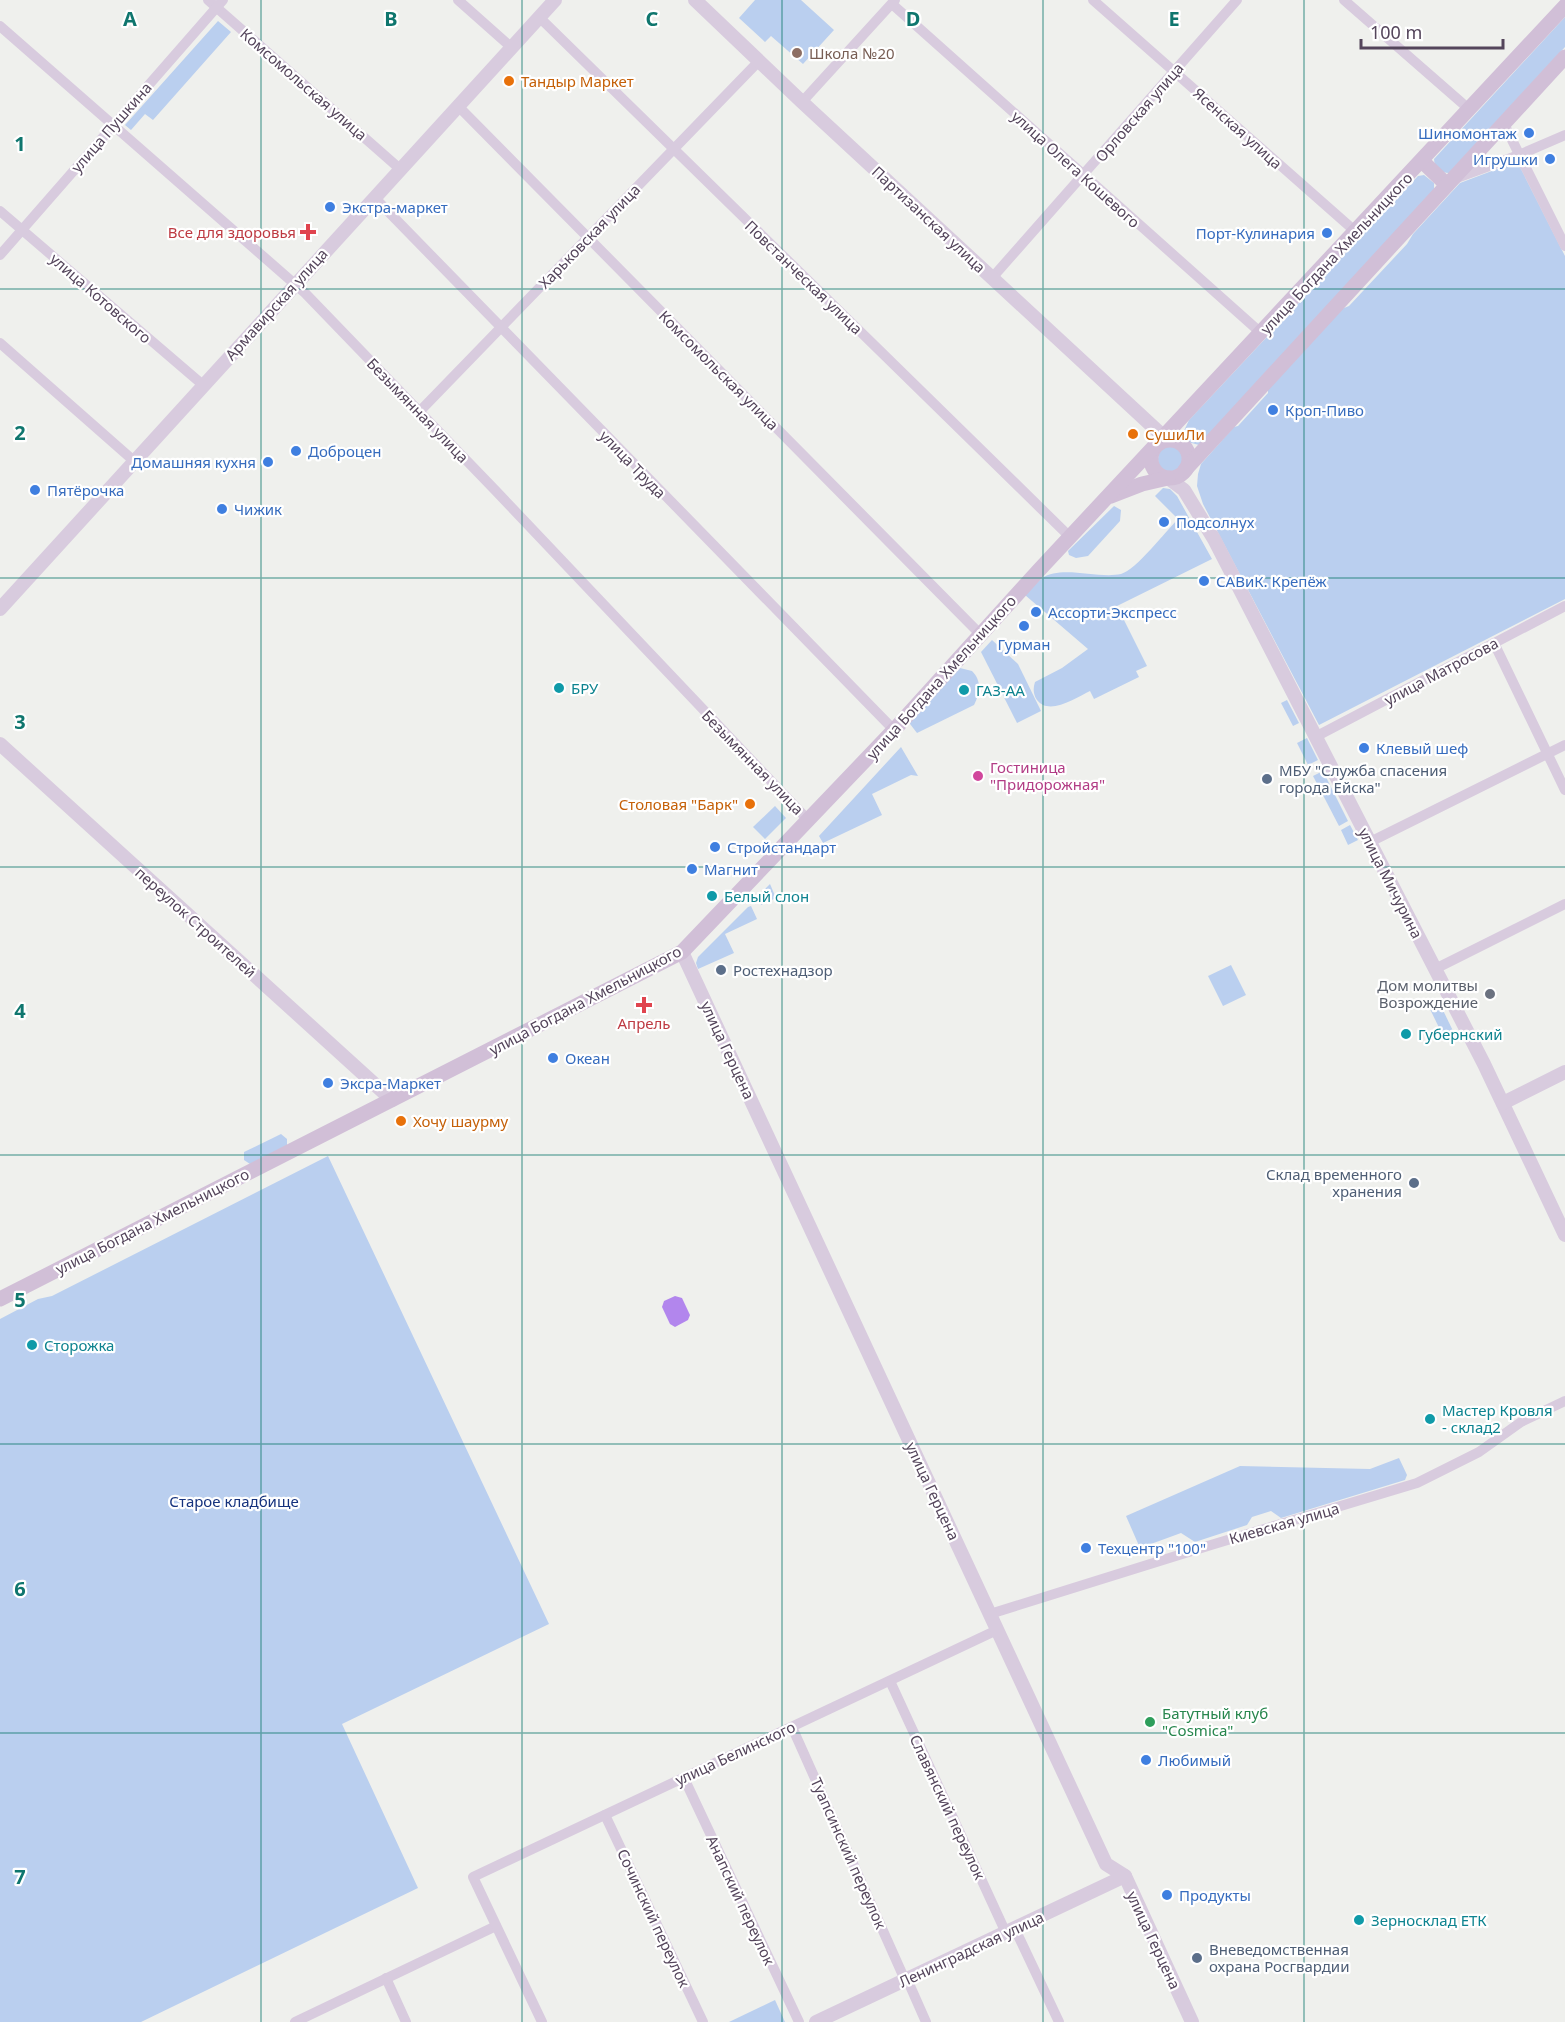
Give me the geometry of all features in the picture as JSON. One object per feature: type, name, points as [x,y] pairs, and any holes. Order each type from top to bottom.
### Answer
[{"type":"main road","name":"улица Богдана Хмельницкого","points":[[0,1299],[682,952],[894,730],[980,634],[1565,6]]},
{"type":"main road","points":[[1185,470],[1189,458],[1182,444],[1174,440],[1160,442],[1151,455],[1153,467],[1159,474],[1168,478],[1178,476],[1185,470],[1565,57]]},
{"type":"main road","points":[[1422,161],[1449,183]]},
{"type":"main road","name":"улица Богдана Хмельницкого","points":[[1106,499],[1142,484],[1168,478]]},
{"type":"street","points":[[458,0],[512,47]]},
{"type":"street","name":"Армавирская улица","points":[[0,609],[555,0]]},
{"type":"street","name":"Партизанская улица","points":[[695,0],[992,278],[1160,442]]},
{"type":"street","name":"Ясенская улица","points":[[1093,0],[1356,232]]},
{"type":"street","name":"Орловская улица","points":[[992,278],[1237,0]]},
{"type":"street","points":[[1344,0],[1470,110]]},
{"type":"street","points":[[802,102],[894,2]]},
{"type":"street","name":"улица Олега Кошевого","points":[[894,2],[1083,176],[1261,333]]},
{"type":"street","name":"улица Пушкина","points":[[0,255],[216,3]]},
{"type":"street","name":"Комсомольская улица","points":[[216,3],[400,169]]},
{"type":"street","name":"Повстанческая улица","points":[[539,17],[1070,537]]},
{"type":"street","name":"Безымянная улица","points":[[0,26],[294,284],[420,411],[809,821]]},
{"type":"street","name":"Харьковская улица","points":[[420,411],[759,61]]},
{"type":"street","name":"Комсомольская улица","points":[[458,106],[980,634]]},
{"type":"street","points":[[1503,124],[1565,246]]},
{"type":"street","points":[[1449,183],[1565,135]]},
{"type":"street","name":"улица Труда","points":[[374,197],[894,730]]},
{"type":"street","name":"улица Котовского","points":[[0,211],[203,385]]},
{"type":"street","points":[[0,343],[134,461]]},
{"type":"street","name":"улица Мичурина","points":[[1185,470],[1211,534]]},
{"type":"street","name":"улица Мичурина","points":[[1168,478],[1184,490],[1211,534],[1317,736],[1503,1103],[1565,1235]]},
{"type":"street","name":"улица Матросова","points":[[1317,736],[1565,606]]},
{"type":"street","points":[[1494,644],[1565,790]]},
{"type":"street","name":"переулок Строителей","points":[[0,744],[392,1100]]},
{"type":"street","points":[[1370,842],[1565,745]]},
{"type":"street","points":[[1436,969],[1565,904]]},
{"type":"street","name":"улица Герцена","points":[[682,952],[1106,1864],[1125,1876],[1192,2022]]},
{"type":"street","points":[[1503,1103],[1565,1072]]},
{"type":"street","name":"Киевская улица","points":[[990,1614],[1417,1483],[1479,1452],[1521,1422],[1565,1401]]},
{"type":"street","name":"улица Белинского","points":[[496,1926],[473,1877],[997,1630]]},
{"type":"street","name":"Славянский переулок","points":[[890,1681],[1010,1931],[1059,2022]]},
{"type":"street","name":"Туапсинский переулок","points":[[792,1727],[926,2022]]},
{"type":"street","name":"Анапский переулок","points":[[684,1778],[799,2022]]},
{"type":"street","name":"Сочинский переулок","points":[[605,1815],[703,2022]]},
{"type":"street","points":[[1100,1888],[1106,1864]]},
{"type":"street","name":"Ленинградская улица","points":[[816,2022],[1125,1876]]},
{"type":"street","points":[[295,2022],[496,1926],[542,2022]]},
{"type":"street","points":[[386,1978],[406,2022]]},
{"type":"green space","points":[[755,0],[801,0],[834,30],[803,64],[771,36],[765,42],[739,18]]},
{"type":"green space","points":[[1565,17],[1565,47],[1449,173],[1438,169],[1434,159]]},
{"type":"green space","points":[[218,21],[231,32],[153,120],[145,114],[131,130],[125,125]]},
{"type":"green space","points":[[1513,163],[1520,167],[1565,256],[1565,599],[1319,725],[1203,504],[1197,486],[1201,464],[1268,393],[1268,388],[1339,310],[1349,306],[1460,183]]},
{"type":"green space","points":[[1424,175],[1434,183],[1434,191],[1199,445],[1188,442],[1183,433],[1189,420],[1418,176]]},
{"type":"green space","points":[[1171,446],[1180,450],[1184,459],[1180,468],[1171,472],[1162,468],[1158,459],[1162,450]]},
{"type":"green space","points":[[1163,488],[1170,489],[1177,496],[1212,559],[1117,606],[1147,666],[1136,671],[1139,677],[1094,699],[1090,691],[1063,704],[1048,706],[1042,704],[1035,696],[1035,682],[1062,668],[1088,649],[1025,595],[1042,578],[1050,574],[1070,572],[1112,575],[1121,574],[1135,565],[1178,519],[1155,496]]},
{"type":"green space","points":[[1114,506],[1121,510],[1120,521],[1088,556],[1076,558],[1069,555],[1068,551]]},
{"type":"green space","points":[[992,640],[1018,664],[1041,711],[1017,723],[981,652]]},
{"type":"green space","points":[[960,668],[972,671],[979,683],[979,692],[974,705],[917,733],[907,720]]},
{"type":"green space","points":[[1287,700],[1299,723],[1293,726],[1281,703]]},
{"type":"green space","points":[[1307,738],[1318,760],[1308,765],[1297,743]]},
{"type":"green space","points":[[901,747],[918,776],[911,775],[872,794],[882,815],[823,843],[819,836]]},
{"type":"green space","points":[[1323,771],[1348,821],[1339,826],[1313,776]]},
{"type":"green space","points":[[775,806],[786,818],[765,839],[753,827]]},
{"type":"green space","points":[[1350,825],[1358,840],[1348,845],[1341,830]]},
{"type":"green space","points":[[770,884],[776,898],[761,905],[759,895]]},
{"type":"green space","points":[[751,906],[757,919],[725,934],[734,953],[698,969],[696,963],[698,957]]},
{"type":"green space","points":[[1231,965],[1246,995],[1223,1006],[1208,976]]},
{"type":"green space","points":[[1439,1002],[1455,1035],[1445,1040],[1429,1007]]},
{"type":"green space","points":[[281,1134],[287,1139],[287,1146],[250,1164],[244,1160],[244,1152]]},
{"type":"green space","name":"Старое кладбище","points":[[328,1156],[549,1624],[342,1724],[418,1888],[141,2022],[0,2022],[0,1319],[38,1299],[52,1296]]},
{"type":"green space","points":[[1399,1458],[1407,1475],[1405,1480],[1281,1518],[1271,1511],[1252,1517],[1247,1525],[1195,1542],[1181,1533],[1140,1548],[1126,1516],[1240,1466],[1370,1469]]},
{"type":"green space","points":[[775,2000],[785,2022],[729,2022]]},
{"type":"shaded area","points":[[675,1296],[682,1298],[690,1315],[688,1320],[675,1327],[670,1324],[662,1307],[664,1301]]},
{"type":"place","name":"Школа №20","points":[[797,53]]},
{"type":"place","name":"Тандыр Маркет","points":[[509,81]]},
{"type":"place","name":"Шиномонтаж","points":[[1529,133]]},
{"type":"place","name":"Игрушки","points":[[1550,159]]},
{"type":"place","name":"Экстра-маркет","points":[[330,207]]},
{"type":"place","name":"Все для здоровья","points":[[308,232]]},
{"type":"place","name":"Порт-Кулинария","points":[[1327,233]]},
{"type":"place","name":"Кроп-Пиво","points":[[1273,410]]},
{"type":"place","name":"СушиЛи","points":[[1133,434]]},
{"type":"place","name":"Доброцен","points":[[296,451]]},
{"type":"place","name":"Домашняя кухня","points":[[268,462]]},
{"type":"place","name":"Пятёрочка","points":[[35,490]]},
{"type":"place","name":"Чижик","points":[[222,509]]},
{"type":"place","name":"Подсолнух","points":[[1164,522]]},
{"type":"place","name":"САВиК. Крепёж","points":[[1204,581]]},
{"type":"place","name":"Ассорти-Экспресс","points":[[1036,612]]},
{"type":"place","name":"Гурман","points":[[1024,626]]},
{"type":"place","name":"БРУ","points":[[559,688]]},
{"type":"place","name":"ГАЗ-АА","points":[[964,690]]},
{"type":"place","name":"Клевый шеф","points":[[1364,748]]},
{"type":"place","name":"Гостиница \"Придорожная\"","points":[[978,776]]},
{"type":"place","name":"МБУ \"Служба спасения города Ейска\"","points":[[1267,779]]},
{"type":"place","name":"Столовая \"Барк\"","points":[[750,804]]},
{"type":"place","name":"Стройстандарт","points":[[715,847]]},
{"type":"place","name":"Магнит","points":[[692,869]]},
{"type":"place","name":"Белый слон","points":[[712,896]]},
{"type":"place","name":"Ростехнадзор","points":[[721,970]]},
{"type":"place","name":"Дом молитвы Возрождение","points":[[1490,994]]},
{"type":"place","name":"Апрель","points":[[644,1005]]},
{"type":"place","name":"Губернский","points":[[1406,1034]]},
{"type":"place","name":"Океан","points":[[553,1058]]},
{"type":"place","name":"Эксра-Маркет","points":[[328,1083]]},
{"type":"place","name":"Хочу шаурму","points":[[401,1121]]},
{"type":"place","name":"Склад временного хранения","points":[[1414,1183]]},
{"type":"place","name":"Сторожка","points":[[32,1345]]},
{"type":"place","name":"Мастер Кровля - склад2","points":[[1430,1419]]},
{"type":"place","name":"Техцентр \"100\"","points":[[1086,1548]]},
{"type":"place","name":"Батутный клуб \"Cosmica\"","points":[[1150,1722]]},
{"type":"place","name":"Любимый","points":[[1146,1760]]},
{"type":"place","name":"Продукты","points":[[1167,1895]]},
{"type":"place","name":"Зерносклад ЕТК","points":[[1359,1920]]},
{"type":"place","name":"Вневедомственная охрана Росгвардии","points":[[1197,1958]]}]
